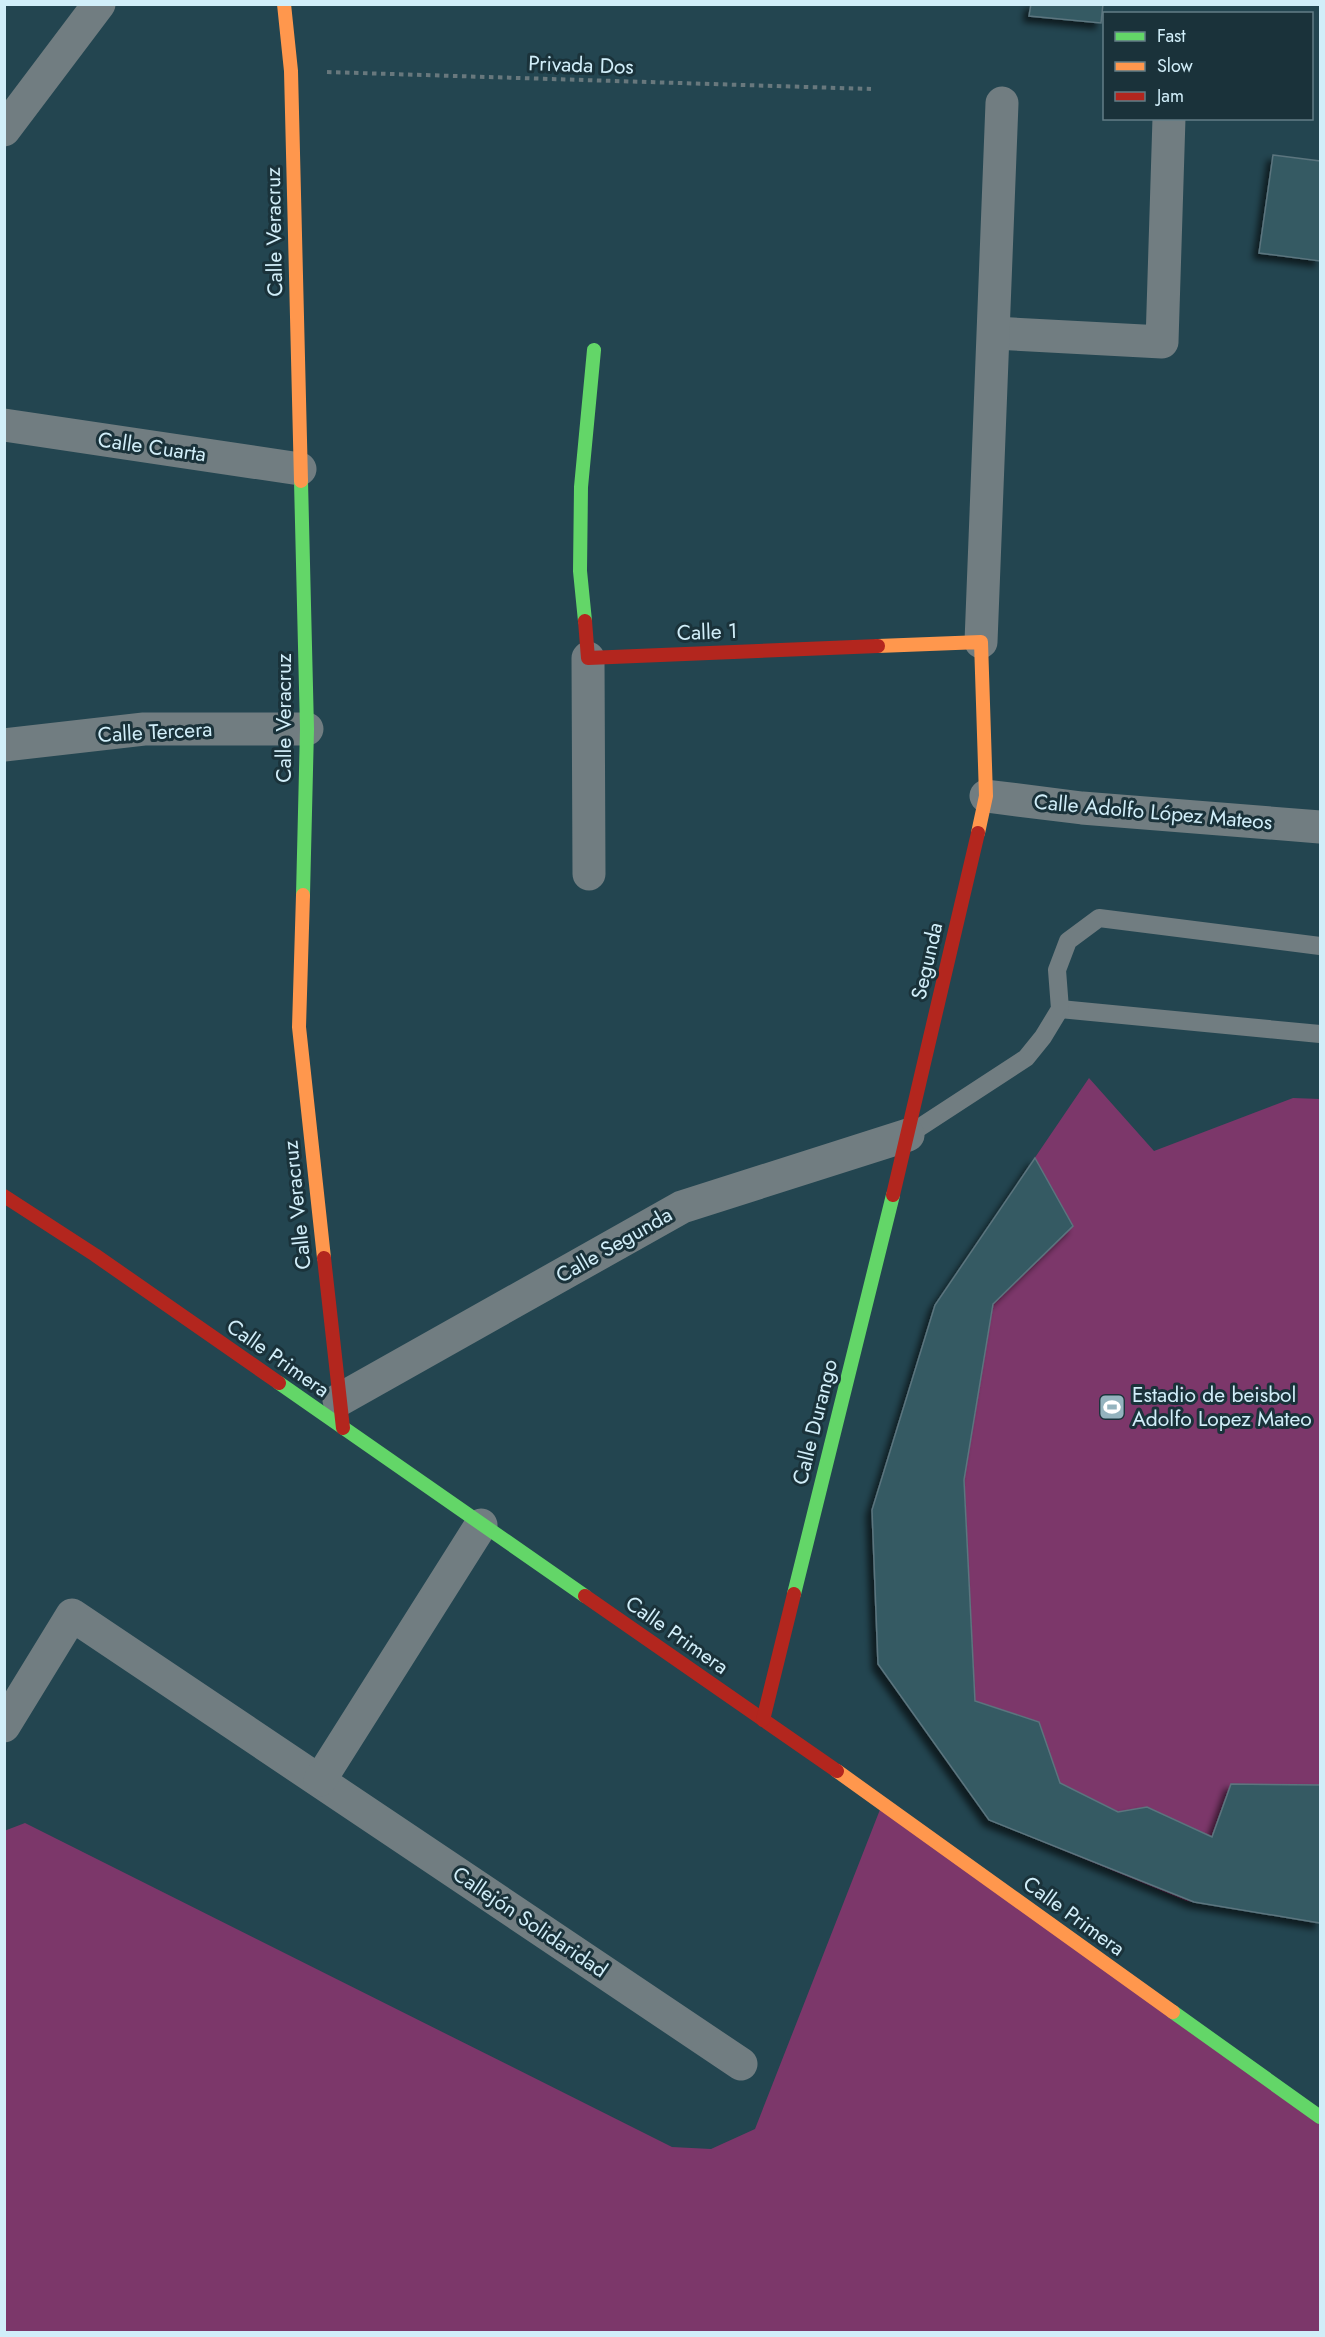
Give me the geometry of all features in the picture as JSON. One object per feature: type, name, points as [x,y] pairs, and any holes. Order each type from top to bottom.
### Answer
[{"type":"street","points":[[4,130],[99,4]]},
{"type":"street","name":"Calle Veracruz","points":[[284,4],[291,71],[307,729],[299,1027],[341,1414]]},
{"type":"street","points":[[986,796],[981,642],[1002,102]]},
{"type":"street","points":[[993,333],[1162,342],[1169,120]]},
{"type":"street","points":[[589,874],[588,658],[580,571],[581,487],[594,350]]},
{"type":"street","name":"Calle Cuarta","points":[[4,425],[300,469]]},
{"type":"street","name":"Calle 1","points":[[588,658],[981,642]]},
{"type":"street","name":"Calle Tercera","points":[[4,745],[144,729],[307,729]]},
{"type":"street","name":"Calle Adolfo López Mateos","points":[[986,796],[1082,808],[1320,827]]},
{"type":"street","name":"Segunda","points":[[908,1135],[986,796]]},
{"type":"street","name":"Calle Segunda","points":[[341,1414],[682,1207],[908,1135]]},
{"type":"street","name":"Calle Durango","points":[[762,1720],[908,1135]]},
{"type":"street","name":"Calle Primera","points":[[4,1196],[341,1414],[481,1525],[762,1720],[1320,2117]]},
{"type":"street","points":[[320,1780],[481,1525]]},
{"type":"street","name":"Callejón Solidaridad","points":[[4,1726],[72,1616],[741,2064]]},
{"type":"lane","points":[[908,1135],[1026,1058],[1043,1037],[1060,1009],[1057,970],[1068,941],[1099,918],[1320,946]]},
{"type":"lane","points":[[1060,1009],[1320,1034]]},
{"type":"path","name":"Privada Dos","points":[[291,71],[871,88]]},
{"type":"shaded area","name":"Estadio de beisbol Adolfo Lopez Mateo","points":[[1089,1078],[1154,1151],[1293,1098],[1320,1099],[1320,1923],[1186,1901],[989,1820],[878,1664],[872,1510],[935,1305]]},
{"type":"shaded area","points":[[881,1807],[1320,2112],[1320,2332],[5,2332],[4,1831],[25,1823],[672,2147],[711,2149],[755,2129]]},
{"type":"building","points":[[1031,4],[1103,4],[1101,23],[1029,16]]},
{"type":"building","points":[[1273,155],[1320,161],[1320,261],[1259,253]]},
{"type":"building","points":[[1035,1158],[1073,1226],[993,1304],[964,1480],[975,1701],[1039,1722],[1060,1783],[1118,1812],[1147,1807],[1212,1837],[1231,1784],[1320,1785],[1320,1923],[1194,1902],[989,1820],[878,1664],[872,1510],[935,1305]]},
{"type":"traffic: fast","points":[[585,621],[580,571],[581,487],[594,350]]},
{"type":"traffic: fast","points":[[301,481],[307,729],[303,895]]},
{"type":"traffic: fast","points":[[794,1594],[893,1195]]},
{"type":"traffic: fast","points":[[279,1383],[585,1596]]},
{"type":"traffic: fast","points":[[1173,2012],[1320,2117]]},
{"type":"traffic: slow","points":[[284,4],[291,71],[301,481]]},
{"type":"traffic: slow","points":[[878,646],[981,642],[986,796],[978,833]]},
{"type":"traffic: slow","points":[[303,895],[299,1027],[324,1258]]},
{"type":"traffic: slow","points":[[837,1771],[1173,2012]]},
{"type":"traffic: jam","points":[[585,621],[588,658],[878,646]]},
{"type":"traffic: jam","points":[[893,1195],[978,833]]},
{"type":"traffic: jam","points":[[4,1196],[95,1255],[279,1383]]},
{"type":"traffic: jam","points":[[324,1258],[343,1428]]},
{"type":"traffic: jam","points":[[763,1720],[794,1594]]},
{"type":"traffic: jam","points":[[585,1596],[837,1771]]},
{"type":"place","name":"Estadio de beisbol Adolfo Lopez Mateo","points":[[1112,1407]]}]
